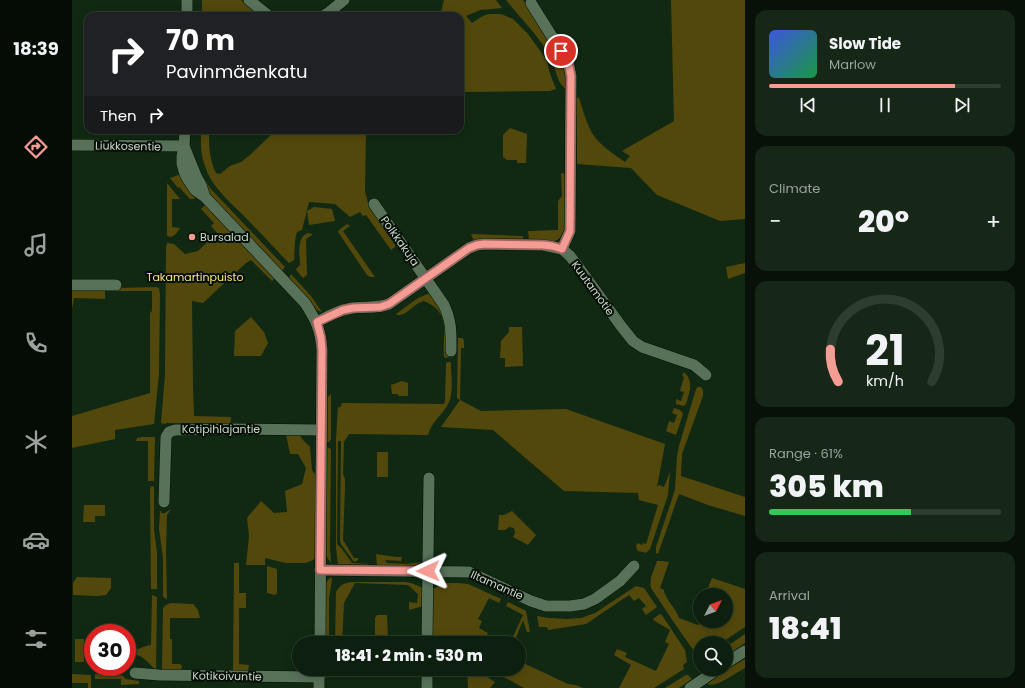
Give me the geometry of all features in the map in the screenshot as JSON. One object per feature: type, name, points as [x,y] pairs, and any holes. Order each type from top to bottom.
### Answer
[{"type":"street","points":[[186,12],[187,0]]},
{"type":"street","points":[[249,0],[264,12]]},
{"type":"street","points":[[329,12],[344,0]]},
{"type":"street","points":[[317,322],[343,310],[380,307],[389,304],[469,248],[477,245],[543,245],[562,249],[570,231],[571,76],[566,59],[531,3]]},
{"type":"street","points":[[185,134],[182,164],[187,178],[195,190],[205,197],[305,303],[317,322],[322,350],[320,636]]},
{"type":"street","name":"Liukkosentie","points":[[72,144],[184,146]]},
{"type":"street","name":"Polkkakuja","points":[[374,204],[444,305],[449,315],[451,325],[452,351]]},
{"type":"street","name":"Kuutamotie","points":[[562,249],[577,265],[633,341],[642,347],[694,365],[706,375]]},
{"type":"street","points":[[72,285],[116,285]]},
{"type":"street","name":"Kotipihlajantie","points":[[164,502],[166,437],[169,432],[175,430],[236,428],[321,430]]},
{"type":"street","points":[[427,636],[429,478]]},
{"type":"street","name":"Iltamantie","points":[[320,570],[469,572],[531,601],[546,606],[570,606],[584,604],[595,599],[620,581],[634,566]]},
{"type":"street","points":[[733,659],[745,651]]},
{"type":"street","name":"Kotikoivuntie","points":[[136,673],[172,676],[319,678]]},
{"type":"street","points":[[427,676],[427,688]]},
{"type":"street","points":[[690,688],[708,676]]},
{"type":"green space","points":[[202,0],[241,0],[255,12],[202,12]]},
{"type":"green space","points":[[444,0],[496,0],[502,8],[480,10],[466,16],[472,23],[488,14],[501,14],[513,19],[528,34],[541,52],[547,62],[556,89],[550,91],[464,92],[464,12],[441,12]]},
{"type":"green space","points":[[506,0],[523,0],[561,59],[566,74],[566,89],[560,83],[552,60],[545,48]]},
{"type":"green space","points":[[671,0],[745,0],[745,219],[720,221],[657,195],[631,168],[577,164],[576,97],[579,98],[588,125],[595,138],[625,162],[630,156],[622,151],[674,121]]},
{"type":"green space","points":[[510,128],[527,134],[526,163],[517,163],[517,160],[507,160],[503,157],[503,135]]},
{"type":"green space","points":[[201,134],[209,134],[209,147],[212,162],[216,173],[220,174],[230,166],[241,162],[272,134],[366,134],[365,191],[369,207],[396,244],[395,247],[391,250],[366,215],[363,216],[360,212],[350,217],[335,204],[309,202],[302,230],[297,232],[296,235],[294,260],[289,263],[226,198],[211,180],[203,162]]},
{"type":"green space","points":[[199,170],[210,188],[285,267],[282,271],[212,197],[206,188]]},
{"type":"green space","points":[[561,173],[566,174],[565,227],[562,234],[555,241],[529,240],[528,231],[558,230],[558,201],[562,196]]},
{"type":"green space","points":[[181,174],[196,196],[194,199],[190,199],[170,178]]},
{"type":"green space","points":[[167,183],[180,199],[172,199],[172,227],[180,228],[176,234],[171,237],[167,236]]},
{"type":"green space","name":"Takamartinpuisto","points":[[205,205],[275,278],[272,281],[251,260],[203,303],[192,301],[194,416],[231,417],[230,424],[164,424],[161,423],[165,374],[166,247],[167,243],[174,244],[185,254],[198,251],[217,233],[211,226],[214,223],[201,209]]},
{"type":"green space","points":[[314,207],[332,209],[335,221],[309,225],[307,211]]},
{"type":"green space","points":[[347,224],[350,226],[343,231],[375,277],[370,277],[367,275],[338,232]]},
{"type":"green space","points":[[308,233],[312,235],[306,239],[307,275],[303,278],[296,270],[300,265],[300,242],[304,235]]},
{"type":"green space","points":[[471,234],[523,236],[523,240],[474,241]]},
{"type":"green space","points":[[745,263],[745,273],[728,279],[726,267]]},
{"type":"green space","points":[[291,274],[311,296],[322,312],[317,310],[289,278]]},
{"type":"green space","points":[[116,288],[159,288],[160,294],[159,374],[154,424],[115,430],[115,439],[72,448],[72,416],[150,393],[150,313],[152,311],[152,291],[115,291]]},
{"type":"green space","points":[[72,291],[105,291],[105,299],[74,298],[72,309]]},
{"type":"green space","points":[[430,293],[446,318],[449,357],[445,358],[444,356],[444,324],[442,317],[439,311],[433,306],[424,301],[404,314],[396,314],[418,298]]},
{"type":"green space","points":[[251,317],[264,332],[268,343],[261,356],[234,356],[235,331]]},
{"type":"green space","points":[[509,327],[522,327],[523,366],[505,367],[505,358],[500,358],[501,341],[509,332]]},
{"type":"green space","points":[[458,338],[462,338],[464,340],[464,348],[461,348],[460,400],[457,398]]},
{"type":"green space","points":[[447,362],[451,363],[452,387],[450,399],[445,409],[433,424],[428,435],[349,434],[344,442],[343,474],[345,479],[345,487],[343,540],[354,558],[358,558],[358,560],[354,562],[341,544],[340,540],[341,441],[338,441],[337,544],[352,563],[369,564],[367,566],[338,565],[336,547],[336,440],[338,406],[339,408],[342,403],[444,404]]},
{"type":"green space","points":[[684,372],[690,381],[690,387],[687,402],[684,406],[676,404],[676,399],[681,401],[684,392],[680,391]]},
{"type":"green space","points":[[402,381],[408,383],[408,396],[392,394],[391,385]]},
{"type":"green space","points":[[701,387],[703,390],[703,396],[682,454],[681,476],[745,497],[745,516],[708,505],[679,494],[658,554],[656,553],[656,547],[675,489],[679,446],[696,389]]},
{"type":"green space","points":[[331,394],[331,439],[329,442],[326,442],[327,398]]},
{"type":"green space","points":[[460,400],[481,411],[566,409],[665,444],[657,487],[659,485],[664,487],[670,472],[668,495],[650,549],[646,553],[639,551],[637,550],[636,545],[638,543],[642,545],[643,543],[646,544],[658,505],[639,500],[638,493],[564,491],[493,430],[441,427]]},
{"type":"green space","points":[[674,408],[680,410],[683,414],[676,435],[666,431],[669,421],[674,423],[677,415],[672,413]]},
{"type":"green space","points":[[286,434],[300,435],[310,447],[312,470],[316,476],[315,559],[306,563],[286,563],[265,558],[265,565],[246,565],[249,536],[247,518],[261,501],[274,513],[287,512],[285,491],[302,484],[306,468],[298,454],[290,454]]},
{"type":"green space","points":[[155,437],[154,481],[148,481],[148,441],[136,441],[137,438]]},
{"type":"green space","points":[[327,447],[331,449],[331,563],[326,556]]},
{"type":"green space","points":[[377,452],[388,452],[388,477],[377,477]]},
{"type":"green space","points":[[152,486],[154,487],[154,529],[157,553],[157,589],[151,589],[150,488]]},
{"type":"green space","points":[[84,505],[105,505],[105,516],[95,516],[95,522],[83,522]]},
{"type":"green space","points":[[171,509],[167,515],[167,599],[163,597],[163,558],[159,529],[160,511],[161,513],[165,513]]},
{"type":"green space","points":[[512,511],[536,535],[528,545],[513,537],[515,533],[514,528],[509,527],[505,530],[498,530],[499,515],[504,515]]},
{"type":"green space","points":[[376,554],[402,557],[401,561],[385,560],[387,563],[407,564],[420,562],[415,566],[377,566]]},
{"type":"green space","points":[[657,561],[669,562],[660,588],[664,590],[679,618],[693,623],[693,628],[733,628],[733,588],[708,588],[712,578],[745,589],[745,627],[732,636],[693,636],[693,650],[651,588],[651,577]]},
{"type":"green space","points":[[234,563],[239,563],[239,593],[246,593],[246,608],[239,608],[239,664],[249,665],[248,671],[233,671]]},
{"type":"green space","points":[[267,566],[277,569],[277,593],[275,595],[267,593]]},
{"type":"green space","points":[[77,577],[111,578],[111,588],[106,595],[73,595],[73,583]]},
{"type":"green space","points":[[331,577],[332,580],[329,598],[329,636],[325,636],[326,582]]},
{"type":"green space","points":[[405,582],[411,583],[423,588],[423,606],[409,610],[409,602],[417,603],[418,594],[408,585],[355,583],[344,603],[342,636],[335,636],[336,592],[342,585],[347,583]]},
{"type":"green space","points":[[445,583],[468,584],[501,599],[499,603],[489,598],[478,619],[482,621],[479,628],[488,633],[486,636],[432,636],[433,589]]},
{"type":"green space","points":[[636,586],[644,588],[657,607],[646,615],[642,609],[646,606],[639,598],[634,601],[629,595],[586,624],[548,630],[547,627],[539,627],[537,616],[567,619],[581,618],[595,613]]},
{"type":"green space","points":[[152,595],[157,597],[156,670],[146,660],[136,655],[136,650],[151,645]]},
{"type":"green space","points":[[508,602],[526,611],[530,632],[527,632],[523,620],[517,636],[513,636],[523,615],[506,606]]},
{"type":"green space","points":[[171,603],[194,604],[198,610],[200,618],[170,618],[172,664],[180,664],[182,666],[181,670],[163,671],[163,608]]},
{"type":"green space","points":[[660,614],[685,650],[687,662],[683,665],[684,669],[654,688],[619,688],[631,665],[614,655],[617,649],[627,653],[625,657],[656,671],[669,644],[665,642],[670,630],[653,620]]},
{"type":"green space","points":[[377,615],[387,615],[388,636],[375,636],[375,618]]},
{"type":"green space","points":[[745,634],[745,643],[733,651],[733,642]]},
{"type":"green space","points":[[75,639],[84,639],[84,662],[75,662]]},
{"type":"green space","points":[[745,659],[745,668],[733,675],[733,666]]},
{"type":"green space","points":[[526,664],[568,684],[583,688],[524,688],[502,676],[526,676]]},
{"type":"green space","points":[[72,674],[91,676],[91,688],[88,688],[88,683],[72,683]]},
{"type":"green space","points":[[686,675],[692,679],[679,688],[665,688]]},
{"type":"green space","points":[[95,676],[123,676],[126,679],[139,681],[139,684],[121,685],[121,679],[95,679]]},
{"type":"green space","points":[[467,676],[486,676],[495,682],[490,688],[468,688]]},
{"type":"green space","points":[[718,676],[731,676],[716,684],[707,684]]},
{"type":"place","name":"Bursalad","points":[[192,237]]},
{"type":"route","points":[[428,571],[320,570],[322,350],[317,322],[343,310],[380,307],[389,304],[469,248],[477,245],[543,245],[562,249],[570,231],[571,76],[569,66],[561,51]]}]
